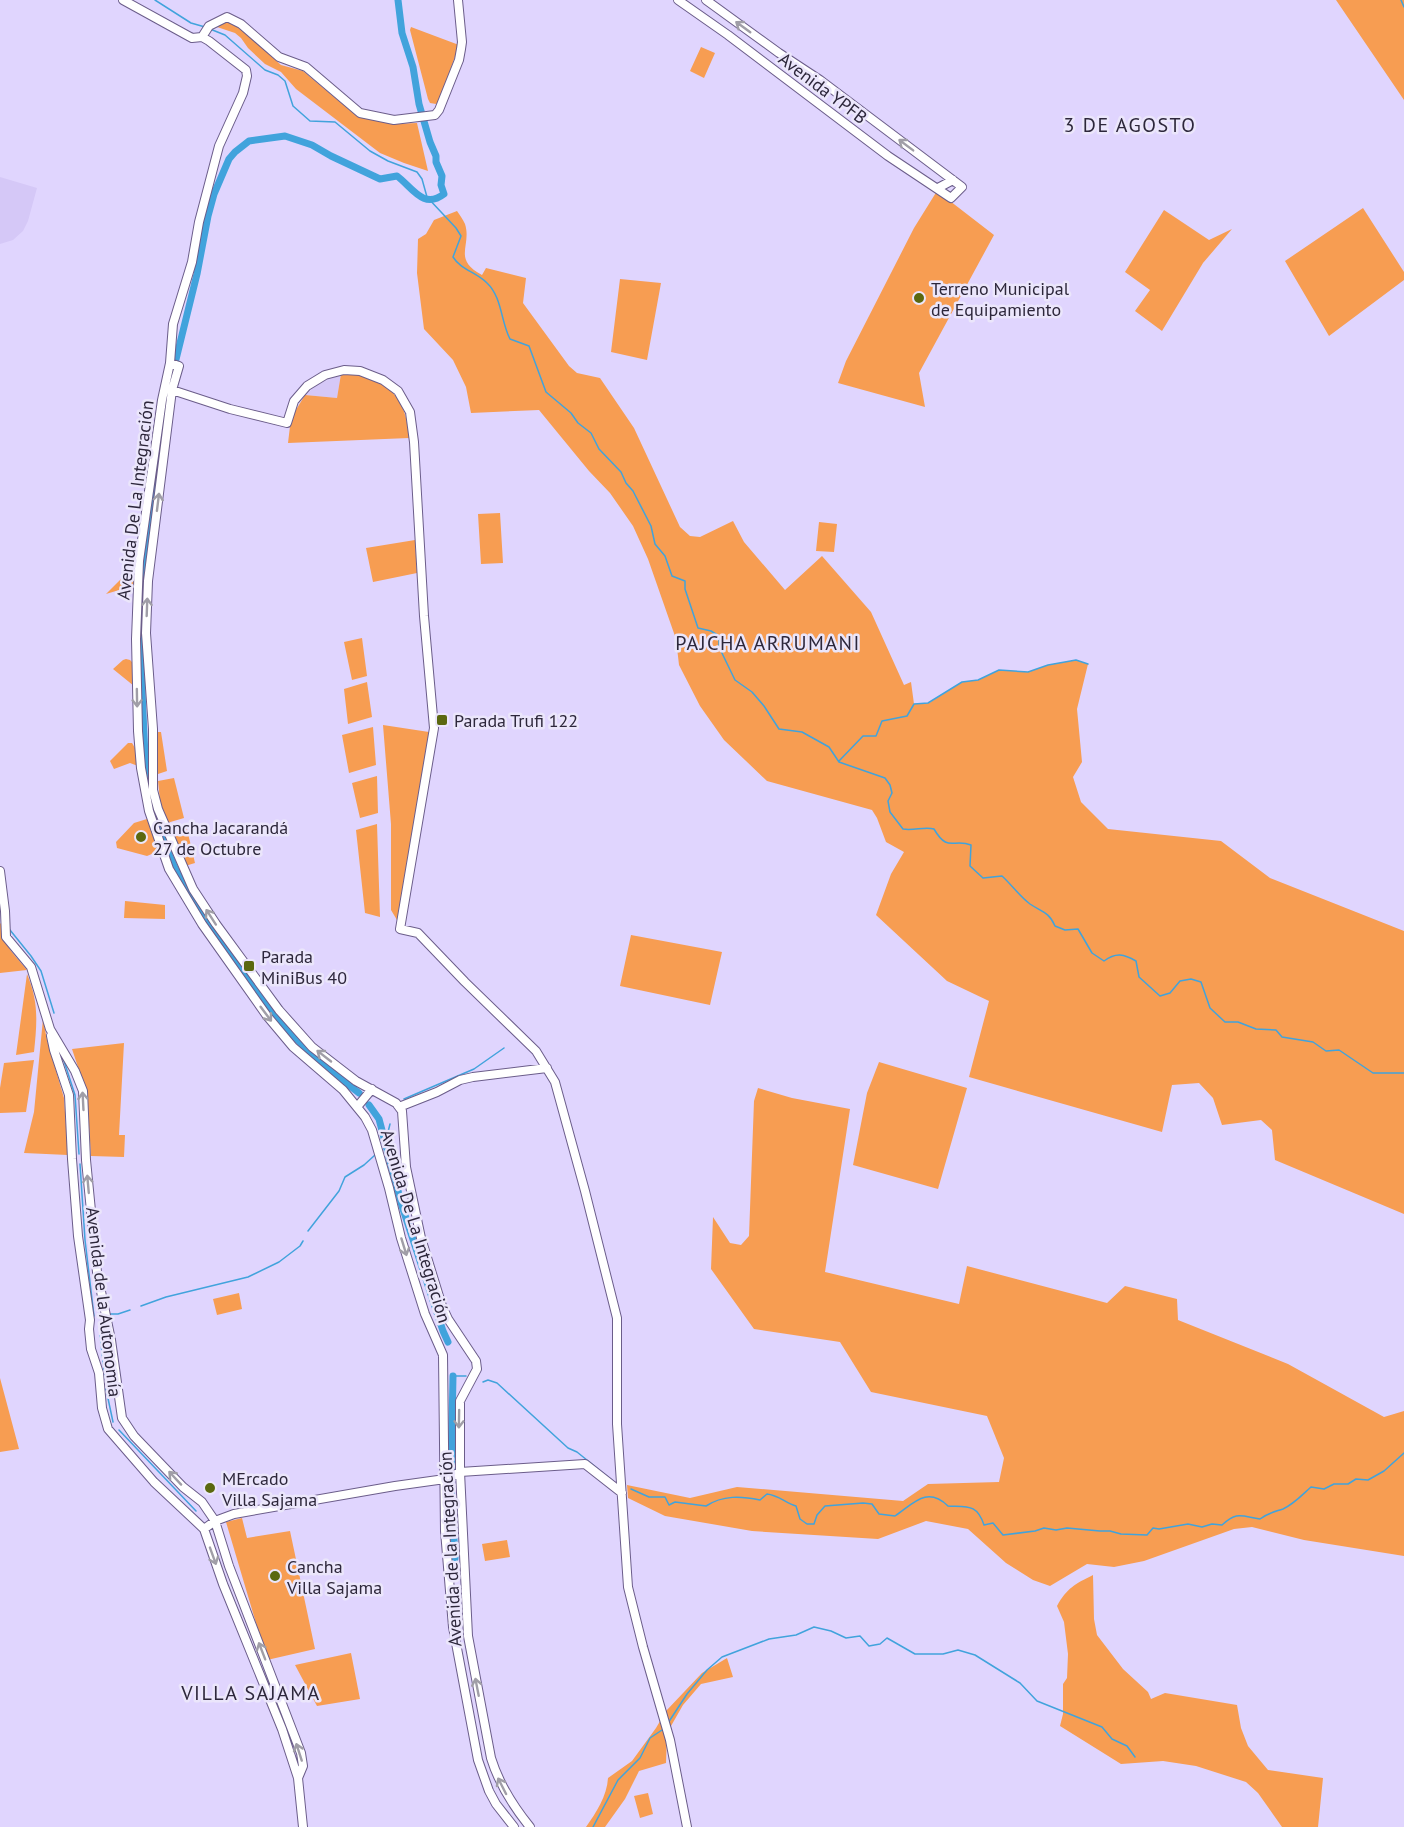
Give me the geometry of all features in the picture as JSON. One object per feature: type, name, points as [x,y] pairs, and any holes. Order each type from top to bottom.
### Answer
[{"type":"street","points":[[123,0],[192,38],[206,32],[227,17],[241,24],[279,57],[306,67],[360,113],[394,120],[435,115],[440,110],[459,60],[462,42],[458,0]]},
{"type":"street","name":"Avenida YPFB","points":[[678,0],[888,156],[951,198],[962,187],[820,80],[706,0]]},
{"type":"street","name":"Avenida De La Integración","points":[[206,32],[208,41],[246,70],[247,76],[243,93],[219,146],[192,262],[173,324],[170,363],[160,412],[139,561],[136,639],[141,768],[149,811],[169,869],[202,924],[267,1016],[293,1047],[343,1090],[365,1117],[372,1130],[401,1238],[425,1314],[443,1355],[445,1479]]},
{"type":"street","points":[[938,188],[953,180]]},
{"type":"street","name":"Avenida De La Integración","points":[[170,363],[179,366],[172,390],[148,581],[146,633],[153,729],[153,790],[158,808],[193,889],[279,1010],[312,1047],[356,1081],[392,1100],[402,1111],[406,1167],[421,1238],[442,1306],[476,1361],[477,1369]]},
{"type":"street","points":[[172,390],[230,409],[286,423],[294,402],[307,386],[325,375],[353,370],[375,375],[392,386],[403,398],[410,412],[416,465],[434,728],[400,928],[418,933],[536,1051],[555,1082],[617,1318],[617,1424],[628,1587],[631,1605],[668,1733],[687,1827]]},
{"type":"street","points":[[0,871],[6,937],[31,967],[50,1029]]},
{"type":"street","name":"Avenida de la Autonomía","points":[[50,1029],[75,1071],[83,1091],[86,1160],[97,1272],[111,1340],[122,1418],[134,1436],[183,1487],[202,1502],[215,1521],[229,1566],[301,1754],[303,1766],[298,1778]]},
{"type":"street","name":"Avenida de la Autonomía","points":[[50,1029],[54,1050],[69,1095],[78,1236],[90,1320],[91,1349],[99,1373],[102,1408],[108,1429],[154,1482],[204,1529],[223,1584],[282,1729],[298,1778],[303,1827]]},
{"type":"street","points":[[399,1107],[460,1080],[547,1068]]},
{"type":"street","points":[[357,1107],[372,1089]]},
{"type":"street","name":"Avenida de la Integración","points":[[477,1369],[460,1401],[460,1472],[468,1636],[494,1766],[506,1794],[530,1827]]},
{"type":"street","points":[[204,1529],[215,1521],[238,1513],[445,1479],[460,1472],[585,1464],[622,1493]]},
{"type":"street","name":"Avenida de la Integración","points":[[445,1479],[445,1531],[452,1616],[474,1740],[478,1760],[489,1791],[513,1827]]},
{"type":"shaded area","points":[[1336,0],[1404,0],[1404,100]]},
{"type":"shaded area","points":[[225,22],[239,27],[281,65],[303,71],[358,117],[393,124],[417,123],[428,171],[380,153],[296,89],[281,72],[265,64],[235,33],[217,27]]},
{"type":"shaded area","points":[[411,27],[459,45],[439,102],[436,104],[430,103],[428,99]]},
{"type":"shaded area","points":[[701,47],[715,53],[704,78],[690,71]]},
{"type":"shaded area","points":[[0,177],[37,188],[23,231],[13,240],[0,244]]},
{"type":"shaded area","name":"Terreno Municipal de Equipamiento","points":[[937,191],[994,235],[919,373],[925,407],[838,383],[846,361],[914,228]]},
{"type":"shaded area","points":[[1363,208],[1404,272],[1404,280],[1329,336],[1285,261]]},
{"type":"shaded area","points":[[1164,210],[1209,240],[1232,229],[1203,263],[1162,331],[1135,311],[1150,290],[1125,272]]},
{"type":"shaded area","points":[[457,211],[467,232],[465,258],[468,263],[482,275],[486,268],[526,278],[523,303],[569,366],[577,373],[600,378],[634,428],[680,527],[690,536],[700,537],[733,521],[744,542],[785,590],[822,556],[871,612],[904,685],[911,682],[914,704],[929,703],[962,682],[978,680],[999,670],[1028,672],[1048,665],[1076,660],[1088,664],[1077,709],[1082,762],[1073,777],[1081,802],[1108,829],[1221,841],[1270,878],[1404,931],[1404,1214],[1275,1160],[1272,1130],[1261,1120],[1222,1125],[1213,1098],[1199,1083],[1172,1085],[1162,1132],[969,1077],[989,1001],[947,981],[876,915],[891,874],[904,852],[886,842],[872,810],[767,781],[724,740],[700,706],[679,665],[676,639],[648,559],[633,526],[610,493],[539,410],[471,413],[466,387],[453,360],[424,329],[417,273],[418,239],[426,234],[434,220]]},
{"type":"shaded area","points":[[620,279],[661,283],[647,360],[611,352]]},
{"type":"shaded area","points":[[349,373],[375,381],[393,393],[404,411],[409,438],[288,443],[291,418],[305,395],[337,398],[341,374]]},
{"type":"shaded area","points":[[341,374],[337,398],[305,395],[317,385]]},
{"type":"shaded area","points":[[500,513],[503,563],[481,564],[478,514]]},
{"type":"shaded area","points":[[819,522],[837,524],[834,552],[816,551]]},
{"type":"shaded area","points":[[415,540],[417,573],[373,582],[366,548]]},
{"type":"shaded area","points":[[127,573],[135,575],[133,589],[129,587],[106,594]]},
{"type":"shaded area","points":[[362,638],[367,676],[352,680],[344,642]]},
{"type":"shaded area","points":[[126,659],[133,663],[134,686],[113,669]]},
{"type":"shaded area","points":[[367,682],[372,717],[348,724],[344,689]]},
{"type":"shaded area","points":[[383,725],[429,732],[397,920],[391,910],[391,824]]},
{"type":"shaded area","points":[[373,727],[376,765],[349,773],[342,735]]},
{"type":"shaded area","points":[[157,732],[161,732],[167,771],[158,774]]},
{"type":"shaded area","points":[[128,743],[132,743],[135,748],[138,766],[130,763],[114,769],[110,761]]},
{"type":"shaded area","points":[[377,776],[378,813],[360,818],[352,783]]},
{"type":"shaded area","points":[[174,778],[184,818],[167,823],[160,801],[158,781]]},
{"type":"shaded area","points":[[147,819],[159,851],[147,856],[117,848],[116,842],[134,823]]},
{"type":"shaded area","points":[[377,824],[380,917],[365,913],[356,830]]},
{"type":"shaded area","points":[[186,825],[195,863],[185,866],[170,830]]},
{"type":"shaded area","points":[[125,901],[165,905],[165,919],[124,918]]},
{"type":"shaded area","points":[[0,923],[3,926],[7,944],[27,970],[0,973]]},
{"type":"shaded area","points":[[631,935],[722,952],[710,1005],[620,986]]},
{"type":"shaded area","points":[[27,974],[34,994],[36,1013],[34,1052],[16,1055]]},
{"type":"shaded area","points":[[43,1019],[64,1098],[68,1155],[24,1153],[34,1112]]},
{"type":"shaded area","points":[[124,1043],[119,1135],[125,1135],[124,1157],[91,1156],[87,1094],[72,1049]]},
{"type":"shaded area","points":[[34,1060],[26,1112],[0,1113],[0,1088],[4,1063]]},
{"type":"shaded area","points":[[879,1062],[967,1088],[938,1189],[853,1165],[867,1093]]},
{"type":"shaded area","points":[[758,1088],[792,1098],[850,1109],[825,1272],[959,1304],[967,1266],[1107,1303],[1125,1286],[1177,1299],[1178,1320],[1288,1364],[1384,1417],[1404,1411],[1404,1556],[1304,1540],[1252,1527],[1234,1529],[1144,1561],[1114,1567],[1087,1564],[1050,1586],[1033,1580],[1006,1563],[968,1529],[926,1521],[878,1539],[752,1531],[665,1516],[628,1498],[627,1485],[690,1498],[737,1487],[903,1501],[928,1484],[999,1482],[1004,1458],[987,1416],[871,1392],[840,1342],[754,1329],[711,1269],[713,1217],[730,1243],[741,1245],[749,1236],[754,1101]]},
{"type":"shaded area","points":[[239,1293],[242,1309],[217,1315],[213,1299]]},
{"type":"shaded area","points":[[0,1378],[19,1449],[0,1452]]},
{"type":"shaded area","points":[[242,1518],[247,1538],[290,1531],[315,1649],[267,1660],[226,1522]]},
{"type":"shaded area","points":[[507,1540],[510,1557],[485,1561],[482,1544]]},
{"type":"shaded area","points":[[1093,1575],[1094,1619],[1097,1635],[1123,1669],[1148,1692],[1151,1699],[1165,1693],[1237,1705],[1241,1728],[1248,1746],[1268,1770],[1323,1778],[1318,1827],[1282,1827],[1258,1793],[1246,1782],[1196,1766],[1163,1761],[1121,1764],[1060,1726],[1068,1654],[1064,1622],[1057,1606],[1072,1587]]},
{"type":"shaded area","points":[[351,1653],[360,1699],[317,1706],[295,1665]]},
{"type":"shaded area","points":[[727,1658],[733,1677],[701,1684],[683,1705],[667,1733],[666,1763],[639,1771],[625,1799],[605,1827],[586,1827],[603,1798],[608,1778],[632,1761],[666,1711],[702,1673]]},
{"type":"shaded area","points":[[648,1793],[653,1814],[640,1818],[634,1796]]},
{"type":"waterway","points":[[155,0],[191,23],[205,27]]},
{"type":"waterway","points":[[162,425],[208,216],[214,194],[229,159],[235,152],[249,141],[285,136],[312,145],[380,179],[397,176],[424,198],[437,198],[444,194],[441,185],[442,176],[419,104],[413,67],[402,33],[398,0]]},
{"type":"waterway","points":[[1401,0],[1404,7]]},
{"type":"waterway","points":[[210,29],[225,35],[265,70],[278,75],[285,81],[293,106],[310,121],[335,122],[370,151],[417,172],[422,179],[427,197],[461,236],[453,257],[460,265],[483,279],[492,289],[510,339],[529,346],[546,392],[591,433],[599,449],[621,472],[651,526],[655,544],[665,556],[672,576],[685,581],[685,589],[698,628],[711,631],[719,636],[719,647],[735,680],[752,692],[779,729],[802,732],[829,747],[839,762],[885,778],[892,793],[888,801],[890,812],[903,829],[934,829],[947,843],[971,845],[970,866],[983,878],[1002,876],[1026,901],[1048,915],[1055,926],[1065,930],[1078,929],[1092,953],[1104,961],[1112,956],[1120,955],[1136,961],[1139,977],[1160,996],[1170,993],[1180,981],[1191,979],[1201,982],[1210,1008],[1225,1022],[1238,1022],[1256,1029],[1276,1030],[1282,1037],[1313,1042],[1326,1051],[1339,1050],[1373,1073],[1404,1073]]},
{"type":"waterway","points":[[146,777],[140,649],[143,569],[156,466]]},
{"type":"waterway","points":[[839,761],[863,736],[876,736],[882,721],[907,716],[914,704],[928,703],[962,682],[978,680],[999,670],[1028,672],[1048,665],[1076,660],[1088,664]]},
{"type":"waterway","points":[[149,797],[175,868],[204,919],[289,1032],[311,1054],[359,1093]]},
{"type":"waterway","points":[[10,930],[41,971],[54,1013]]},
{"type":"waterway","points":[[404,1099],[474,1069],[504,1048]]},
{"type":"waterway","points":[[63,1058],[75,1095],[79,1154]]},
{"type":"waterway","points":[[369,1105],[379,1119],[402,1206],[448,1342]]},
{"type":"waterway","points":[[387,1136],[390,1124]]},
{"type":"waterway","points":[[308,1231],[339,1191],[345,1177],[375,1155]]},
{"type":"waterway","points":[[80,1164],[85,1240],[94,1316]]},
{"type":"waterway","points":[[141,1306],[166,1297],[248,1277],[279,1262],[303,1241]]},
{"type":"waterway","points":[[110,1314],[130,1310]]},
{"type":"waterway","points":[[100,1335],[105,1378]]},
{"type":"waterway","points":[[453,1376],[466,1376]]},
{"type":"waterway","points":[[451,1476],[453,1376]]},
{"type":"waterway","points":[[483,1382],[488,1380],[497,1383],[568,1448],[577,1452],[613,1481]]},
{"type":"waterway","points":[[106,1389],[113,1422]]},
{"type":"waterway","points":[[119,1430],[196,1511]]},
{"type":"waterway","points":[[631,1489],[649,1497],[665,1497],[669,1505],[675,1502],[706,1506],[726,1498],[739,1497],[760,1500],[767,1494],[796,1506],[800,1519],[807,1524],[814,1524],[817,1515],[825,1506],[872,1504],[879,1514],[895,1516],[921,1499],[934,1497],[948,1506],[961,1506],[975,1510],[984,1525],[993,1523],[1003,1535],[1044,1528],[1147,1535],[1153,1528],[1188,1524],[1202,1527],[1212,1524],[1222,1525],[1236,1516],[1260,1519],[1287,1507],[1311,1487],[1324,1489],[1334,1484],[1348,1484],[1356,1479],[1368,1480],[1384,1471],[1404,1453]]},
{"type":"waterway","points":[[451,1484],[455,1558]]},
{"type":"waterway","points":[[668,1723],[687,1694],[707,1670],[722,1657],[769,1639],[796,1635],[814,1627],[846,1638],[860,1636],[869,1646],[880,1644],[887,1638],[915,1654],[943,1654],[958,1650],[975,1655],[1020,1683],[1037,1701],[1102,1727],[1112,1739],[1127,1746],[1135,1757]]},
{"type":"waterway","points":[[593,1827],[618,1780],[640,1758],[650,1738],[662,1730]]},
{"type":"place","name":"Terreno Municipal de Equipamiento","points":[[919,298]]},
{"type":"place","name":"Parada Trufi 122","points":[[442,720]]},
{"type":"place","name":"Cancha Jacarandá 27 de Octubre","points":[[141,837]]},
{"type":"place","name":"Parada MiniBus 40","points":[[249,966]]},
{"type":"place","name":"MErcado Villa Sajama","points":[[210,1488]]},
{"type":"place","name":"Cancha Villa Sajama","points":[[275,1576]]},
{"type":"district","name":"3 DE AGOSTO","points":[[1130,125]]},
{"type":"district","name":"PAJCHA ARRUMANI","points":[[768,643]]},
{"type":"district","name":"VILLA SAJAMA","points":[[251,1693]]}]
